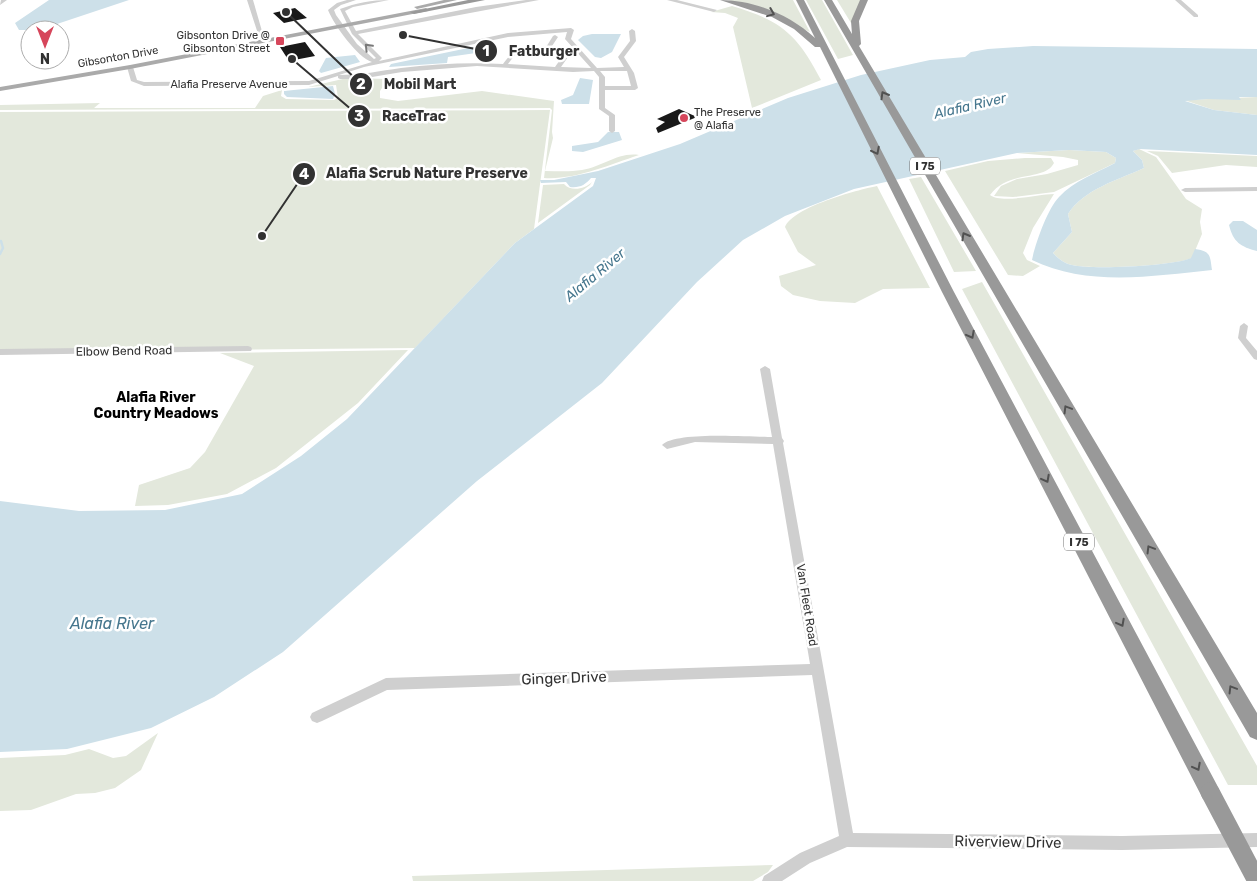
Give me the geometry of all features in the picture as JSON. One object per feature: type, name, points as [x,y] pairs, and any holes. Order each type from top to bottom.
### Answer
[{"type":"highway","points":[[414,12],[481,0]]},
{"type":"highway","points":[[724,0],[782,18],[803,31],[828,57]]},
{"type":"highway","name":"I 75","points":[[800,0],[948,292],[1257,881]]},
{"type":"highway","name":"I 75","points":[[828,0],[1257,731]]},
{"type":"highway","points":[[859,52],[855,21],[864,0]]},
{"type":"main road","name":"Gibsonton Drive","points":[[349,23],[454,0]]},
{"type":"main road","name":"Gibsonton Drive","points":[[0,84],[129,65],[475,0]]},
{"type":"main road","name":"Gibsonton Drive","points":[[129,65],[203,48],[338,25]]},
{"type":"main road","points":[[0,89],[129,65]]},
{"type":"street","points":[[0,3],[4,0]]},
{"type":"street","points":[[250,0],[262,37]]},
{"type":"street","points":[[354,0],[339,4],[331,10],[338,25],[369,60],[376,62],[379,58],[354,33],[342,12],[353,3],[370,0]]},
{"type":"street","points":[[345,8],[386,0]]},
{"type":"street","points":[[354,33],[476,9],[536,0]]},
{"type":"street","points":[[670,0],[714,10]]},
{"type":"street","points":[[1178,0],[1196,16]]},
{"type":"street","name":"Alafia Preserve Avenue","points":[[129,65],[134,80],[144,84],[302,83],[334,76],[376,62],[524,32],[572,30],[568,35],[568,39],[598,71]]},
{"type":"street","points":[[604,88],[634,88],[621,57],[633,41],[632,31]]},
{"type":"street","points":[[545,53],[555,37]]},
{"type":"street","points":[[505,66],[516,52],[545,53],[564,56],[557,69]]},
{"type":"street","points":[[334,76],[375,76],[402,70],[466,65],[598,71],[627,69]]},
{"type":"street","points":[[598,71],[602,77],[604,88],[602,109],[612,115],[612,131]]},
{"type":"street","points":[[342,73],[375,76]]},
{"type":"street","points":[[1186,190],[1257,190]]},
{"type":"street","points":[[1244,326],[1242,338],[1257,357]]},
{"type":"street","name":"Elbow Bend Road","points":[[0,352],[248,349]]},
{"type":"street","name":"Van Fleet Road","points":[[765,369],[847,840]]},
{"type":"street","points":[[667,445],[694,439],[779,441]]},
{"type":"street","name":"Ginger Drive","points":[[317,717],[386,684],[818,669]]},
{"type":"street","name":"Riverview Drive","points":[[769,881],[805,858],[847,840],[1122,843],[1257,840]]},
{"type":"shaded area","points":[[728,0],[793,0],[810,32],[748,5]]},
{"type":"shaded area","points":[[806,0],[822,0],[853,55],[838,59]]},
{"type":"shaded area","points":[[837,0],[862,0],[853,23],[851,23]]},
{"type":"shaded area","points":[[732,6],[764,17],[786,31],[804,51],[821,80],[752,108],[733,27],[738,18],[725,13],[711,12]]},
{"type":"shaded area","points":[[347,78],[388,79],[380,91],[380,98],[398,101],[482,91],[554,101],[553,138],[545,171],[582,170],[624,156],[639,155],[568,177],[544,178],[552,110],[550,108],[0,110],[0,105],[100,103],[94,108],[255,108],[263,96],[282,90],[281,96],[286,99],[334,100],[338,98],[336,85],[308,87]]},
{"type":"shaded area","points":[[1257,97],[1257,115],[1214,110],[1184,100]]},
{"type":"shaded area","points":[[550,110],[534,229],[515,243],[415,348],[0,352],[0,112]]},
{"type":"shaded area","points":[[1139,149],[1156,157],[1186,199],[1202,209],[1200,222],[1202,234],[1192,258],[1151,265],[1114,267],[1082,266],[1069,264],[1061,260],[1053,253],[1072,232],[1068,214],[1075,205],[1092,192],[1144,168],[1142,160],[1133,151]]},
{"type":"shaded area","points":[[1069,150],[1106,152],[1116,158],[1115,163],[1054,192],[1013,197],[994,196],[1001,186],[1017,179],[1047,174],[1078,165],[1078,160],[1063,157],[1017,153]]},
{"type":"shaded area","points":[[1147,151],[1257,156],[1257,167],[1226,165],[1172,173],[1158,156]]},
{"type":"shaded area","points":[[1051,158],[1054,163],[1049,169],[1042,172],[1007,182],[990,195],[996,198],[1011,199],[1054,194],[1033,228],[1023,253],[1027,260],[1040,266],[1023,276],[1008,275],[945,171],[988,161]]},
{"type":"shaded area","points":[[921,177],[976,271],[954,272],[909,179]]},
{"type":"shaded area","points":[[592,182],[538,223],[543,185],[564,184],[570,188],[578,189]]},
{"type":"shaded area","points":[[877,186],[930,288],[883,289],[855,303],[820,301],[793,295],[781,286],[779,276],[816,265],[798,252],[785,227],[790,220],[812,206],[826,200]]},
{"type":"shaded area","points":[[982,282],[1257,766],[1257,785],[1228,785],[962,289]]},
{"type":"shaded area","points":[[408,350],[358,403],[276,468],[227,494],[168,505],[135,506],[139,485],[190,468],[205,452],[254,366],[220,353]]},
{"type":"shaded area","points":[[158,733],[141,770],[115,788],[95,793],[76,794],[31,810],[0,811],[0,758],[65,755],[89,749],[113,758],[126,756]]},
{"type":"shaded area","points":[[773,865],[768,872],[753,881],[413,881],[412,876]]},
{"type":"water","points":[[49,0],[129,0],[69,20],[20,20],[20,30],[15,23]]},
{"type":"water","points":[[592,34],[621,34],[612,52],[601,58],[595,57],[578,40],[583,36]]},
{"type":"water","name":"Alafia River","points":[[1033,46],[1257,49],[1257,97],[1239,97],[1241,100],[1207,99],[1185,101],[1214,110],[1257,115],[1257,155],[1140,149],[1133,151],[1142,160],[1144,168],[1102,186],[1075,205],[1068,214],[1072,232],[1053,253],[1061,260],[1072,265],[1114,267],[1182,261],[1191,258],[1195,249],[1204,251],[1209,255],[1212,270],[1144,277],[1098,277],[1075,274],[1032,260],[1042,227],[1055,202],[1065,191],[1078,182],[1115,163],[1116,158],[1106,152],[1069,150],[1017,153],[854,189],[785,216],[743,240],[697,282],[602,383],[477,481],[283,652],[214,697],[151,728],[67,749],[0,752],[0,501],[79,511],[165,510],[242,494],[301,456],[347,419],[515,243],[593,186],[596,178],[591,178],[577,187],[570,187],[566,182],[541,183],[540,180],[554,180],[598,171],[680,144],[788,98],[861,75],[930,60],[965,57],[971,52],[988,49]]},
{"type":"water","points":[[473,47],[476,53],[448,57],[447,63],[389,67],[391,64]]},
{"type":"water","points":[[355,55],[360,62],[321,73],[319,71],[326,58]]},
{"type":"water","points":[[580,78],[593,80],[589,104],[562,104],[561,100],[573,95]]},
{"type":"water","points":[[333,86],[335,94],[333,99],[287,97],[284,94],[284,91]]},
{"type":"water","points":[[608,132],[619,132],[622,140],[583,152],[572,151],[572,146],[598,142]]},
{"type":"water","points":[[1233,221],[1243,221],[1257,230],[1257,251],[1246,248],[1235,240],[1229,225]]},
{"type":"building","points":[[295,8],[307,18],[284,23],[273,13]]},
{"type":"building","points":[[305,42],[315,56],[289,61],[280,47]]},
{"type":"building","name":"The Preserve @ Alafia","points":[[679,109],[697,117],[658,133],[656,128],[665,122],[657,119]]},
{"type":"waterway","points":[[0,254],[3,248],[1,241]]},
{"type":"place","name":"Mobil Mart","points":[[286,12]]},
{"type":"place","name":"Fatburger","points":[[403,35]]},
{"type":"place","name":"Gibsonton Drive @ Gibsonton Street","points":[[280,41]]},
{"type":"place","name":"RaceTrac","points":[[292,59]]},
{"type":"place","name":"The Preserve @ Alafia","points":[[684,118]]},
{"type":"place","name":"Alafia Scrub Nature Preserve","points":[[262,236]]},
{"type":"district","name":"Alafia River Country Meadows","points":[[156,406]]}]
